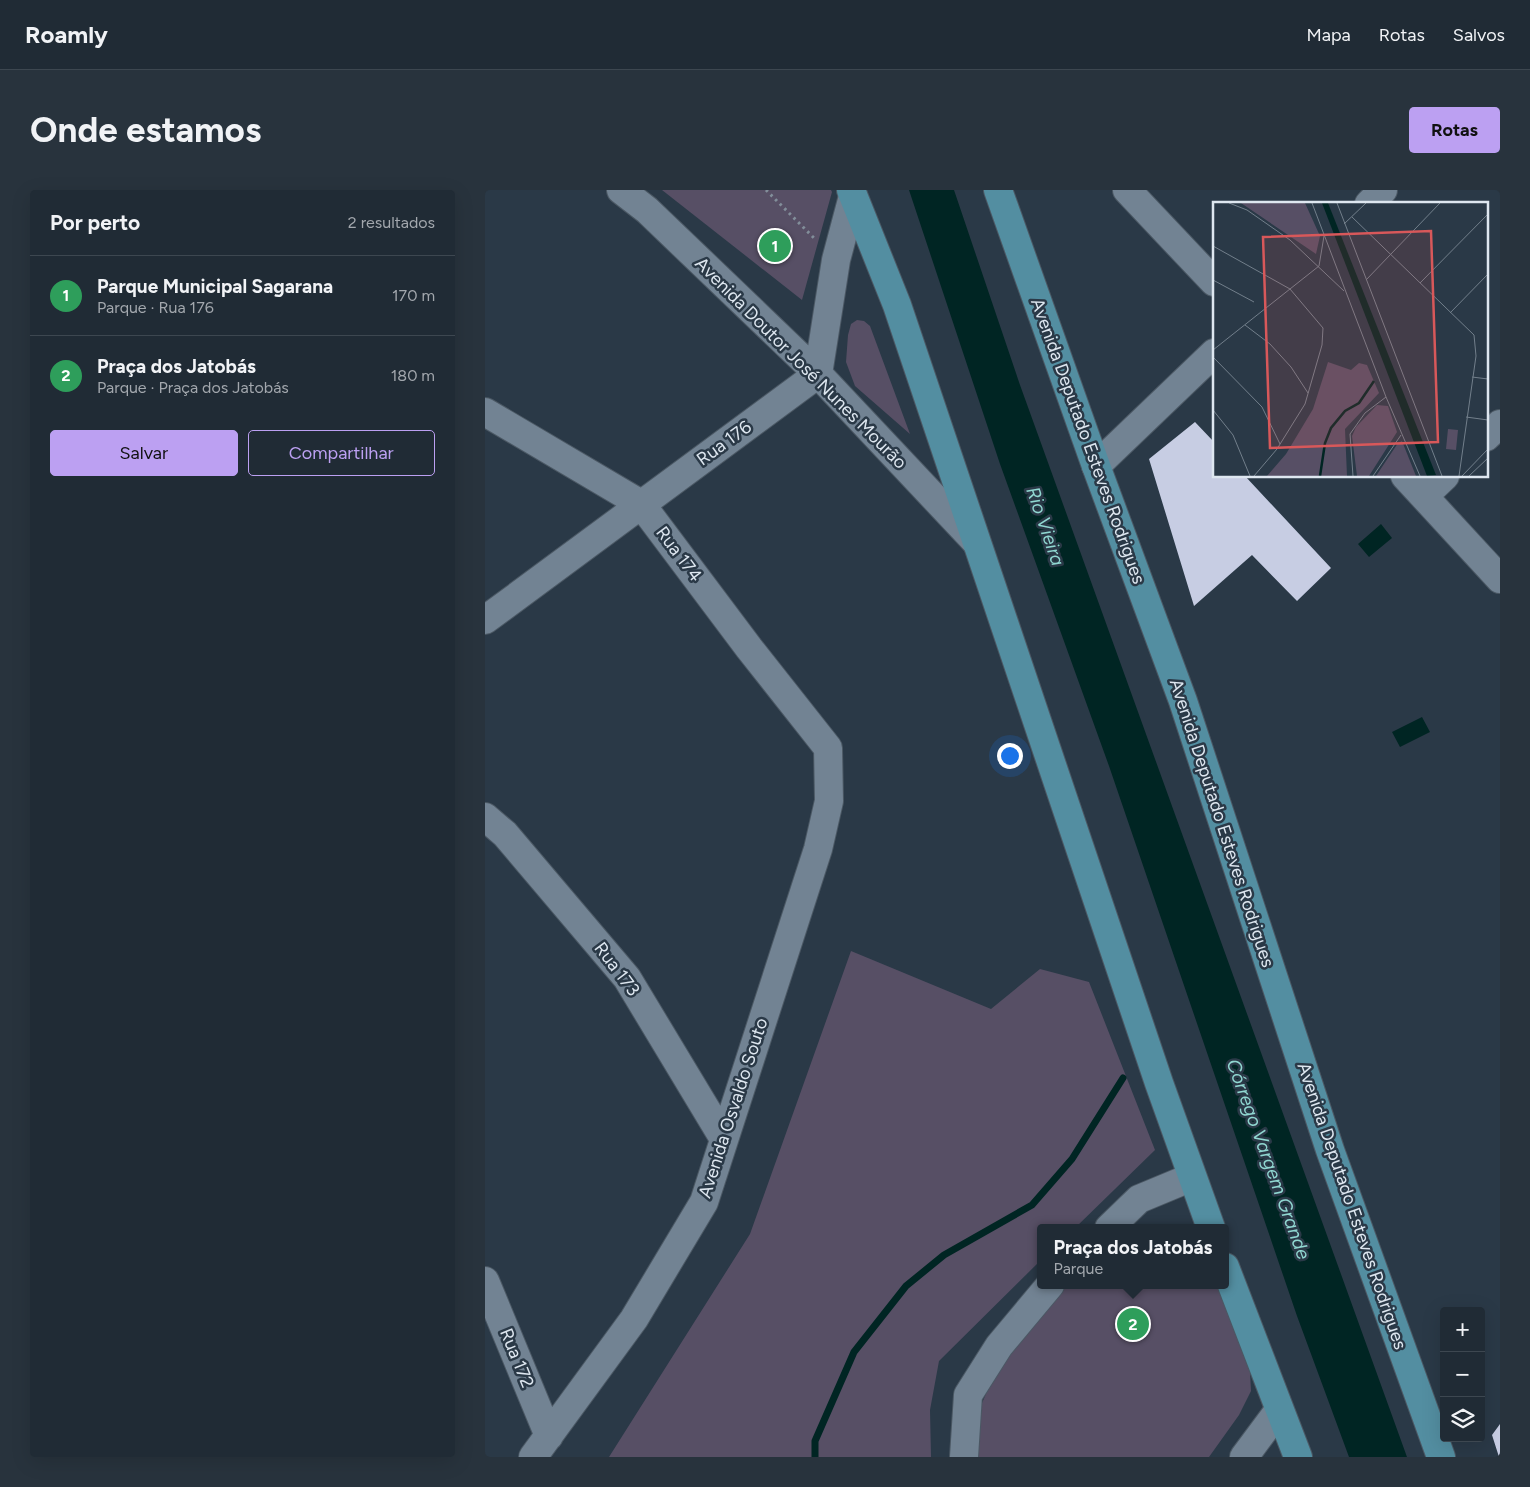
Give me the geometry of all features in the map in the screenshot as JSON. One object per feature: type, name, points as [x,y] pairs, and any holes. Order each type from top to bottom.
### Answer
[{"type":"main road","name":"Avenida Deputado Esteves Rodrigues","points":[[998,190],[1096,466],[1183,701],[1330,1150],[1441,1457]]},
{"type":"main road","points":[[852,193],[897,304],[976,542],[1210,1224]]},
{"type":"main road","points":[[1229,1278],[1298,1457]]},
{"type":"street","name":"Avenida Doutor José Nunes Mourão","points":[[621,190],[647,210],[818,374],[976,542]]},
{"type":"street","points":[[1127,190],[1213,281]]},
{"type":"street","points":[[1371,202],[1383,190]]},
{"type":"street","points":[[818,374],[836,260],[852,193]]},
{"type":"street","points":[[1096,466],[1213,354]]},
{"type":"street","name":"Rua 176","points":[[485,620],[818,374]]},
{"type":"street","name":"Rua 174","points":[[485,412],[641,504],[749,648],[828,748]]},
{"type":"street","points":[[1487,436],[1500,424]]},
{"type":"street","points":[[1407,478],[1500,578]]},
{"type":"street","points":[[1424,496],[1443,478]]},
{"type":"street","name":"Avenida Osvaldo Souto","points":[[541,1446],[634,1319],[704,1202],[818,849],[829,802],[828,748]]},
{"type":"street","name":"Rua 173","points":[[485,817],[505,834],[627,978],[724,1139]]},
{"type":"street","points":[[1113,1224],[1139,1199],[1192,1177]]},
{"type":"street","name":"Rua 172","points":[[485,1281],[541,1446]]},
{"type":"street","points":[[964,1457],[968,1395],[999,1346],[1047,1289]]},
{"type":"street","points":[[1244,1457],[1279,1410]]},
{"type":"path","points":[[766,190],[836,260]]},
{"type":"shaded area","points":[[662,190],[831,190],[802,300]]},
{"type":"shaded area","points":[[857,320],[864,321],[870,326],[910,434],[855,386],[846,362],[848,335],[851,324]]},
{"type":"shaded area","points":[[851,951],[991,1009],[1040,969],[1089,982],[1155,1150],[1079,1224],[1037,1224],[1037,1264],[939,1361],[930,1410],[931,1457],[609,1457],[750,1234]]},
{"type":"shaded area","points":[[1062,1289],[1225,1289],[1249,1353],[1251,1391],[1239,1415],[1209,1457],[974,1457],[982,1403],[1005,1350]]},
{"type":"water","name":"Córrego Vargem Grande","points":[[909,190],[954,190],[1020,385],[1407,1457],[1349,1457],[1297,1316],[1109,766],[1000,464]]},
{"type":"water","points":[[1381,524],[1392,538],[1369,557],[1358,544]]},
{"type":"water","points":[[1422,717],[1430,732],[1400,747],[1392,732]]},
{"type":"building","points":[[1195,422],[1213,441],[1213,478],[1247,478],[1331,568],[1297,601],[1252,555],[1194,606],[1149,459]]},
{"type":"building","points":[[1500,1424],[1500,1457],[1499,1457],[1492,1435]]},
{"type":"waterway","points":[[815,1457],[815,1441],[854,1352],[906,1286],[944,1255],[1032,1205],[1072,1159],[1123,1078]]},
{"type":"place","name":"Parque Municipal Sagarana","points":[[775,246]]},
{"type":"place","name":"Praça dos Jatobás","points":[[1133,1324]]},
{"type":"water label","name":"Rio Vieira","points":[[1046,526]]}]
